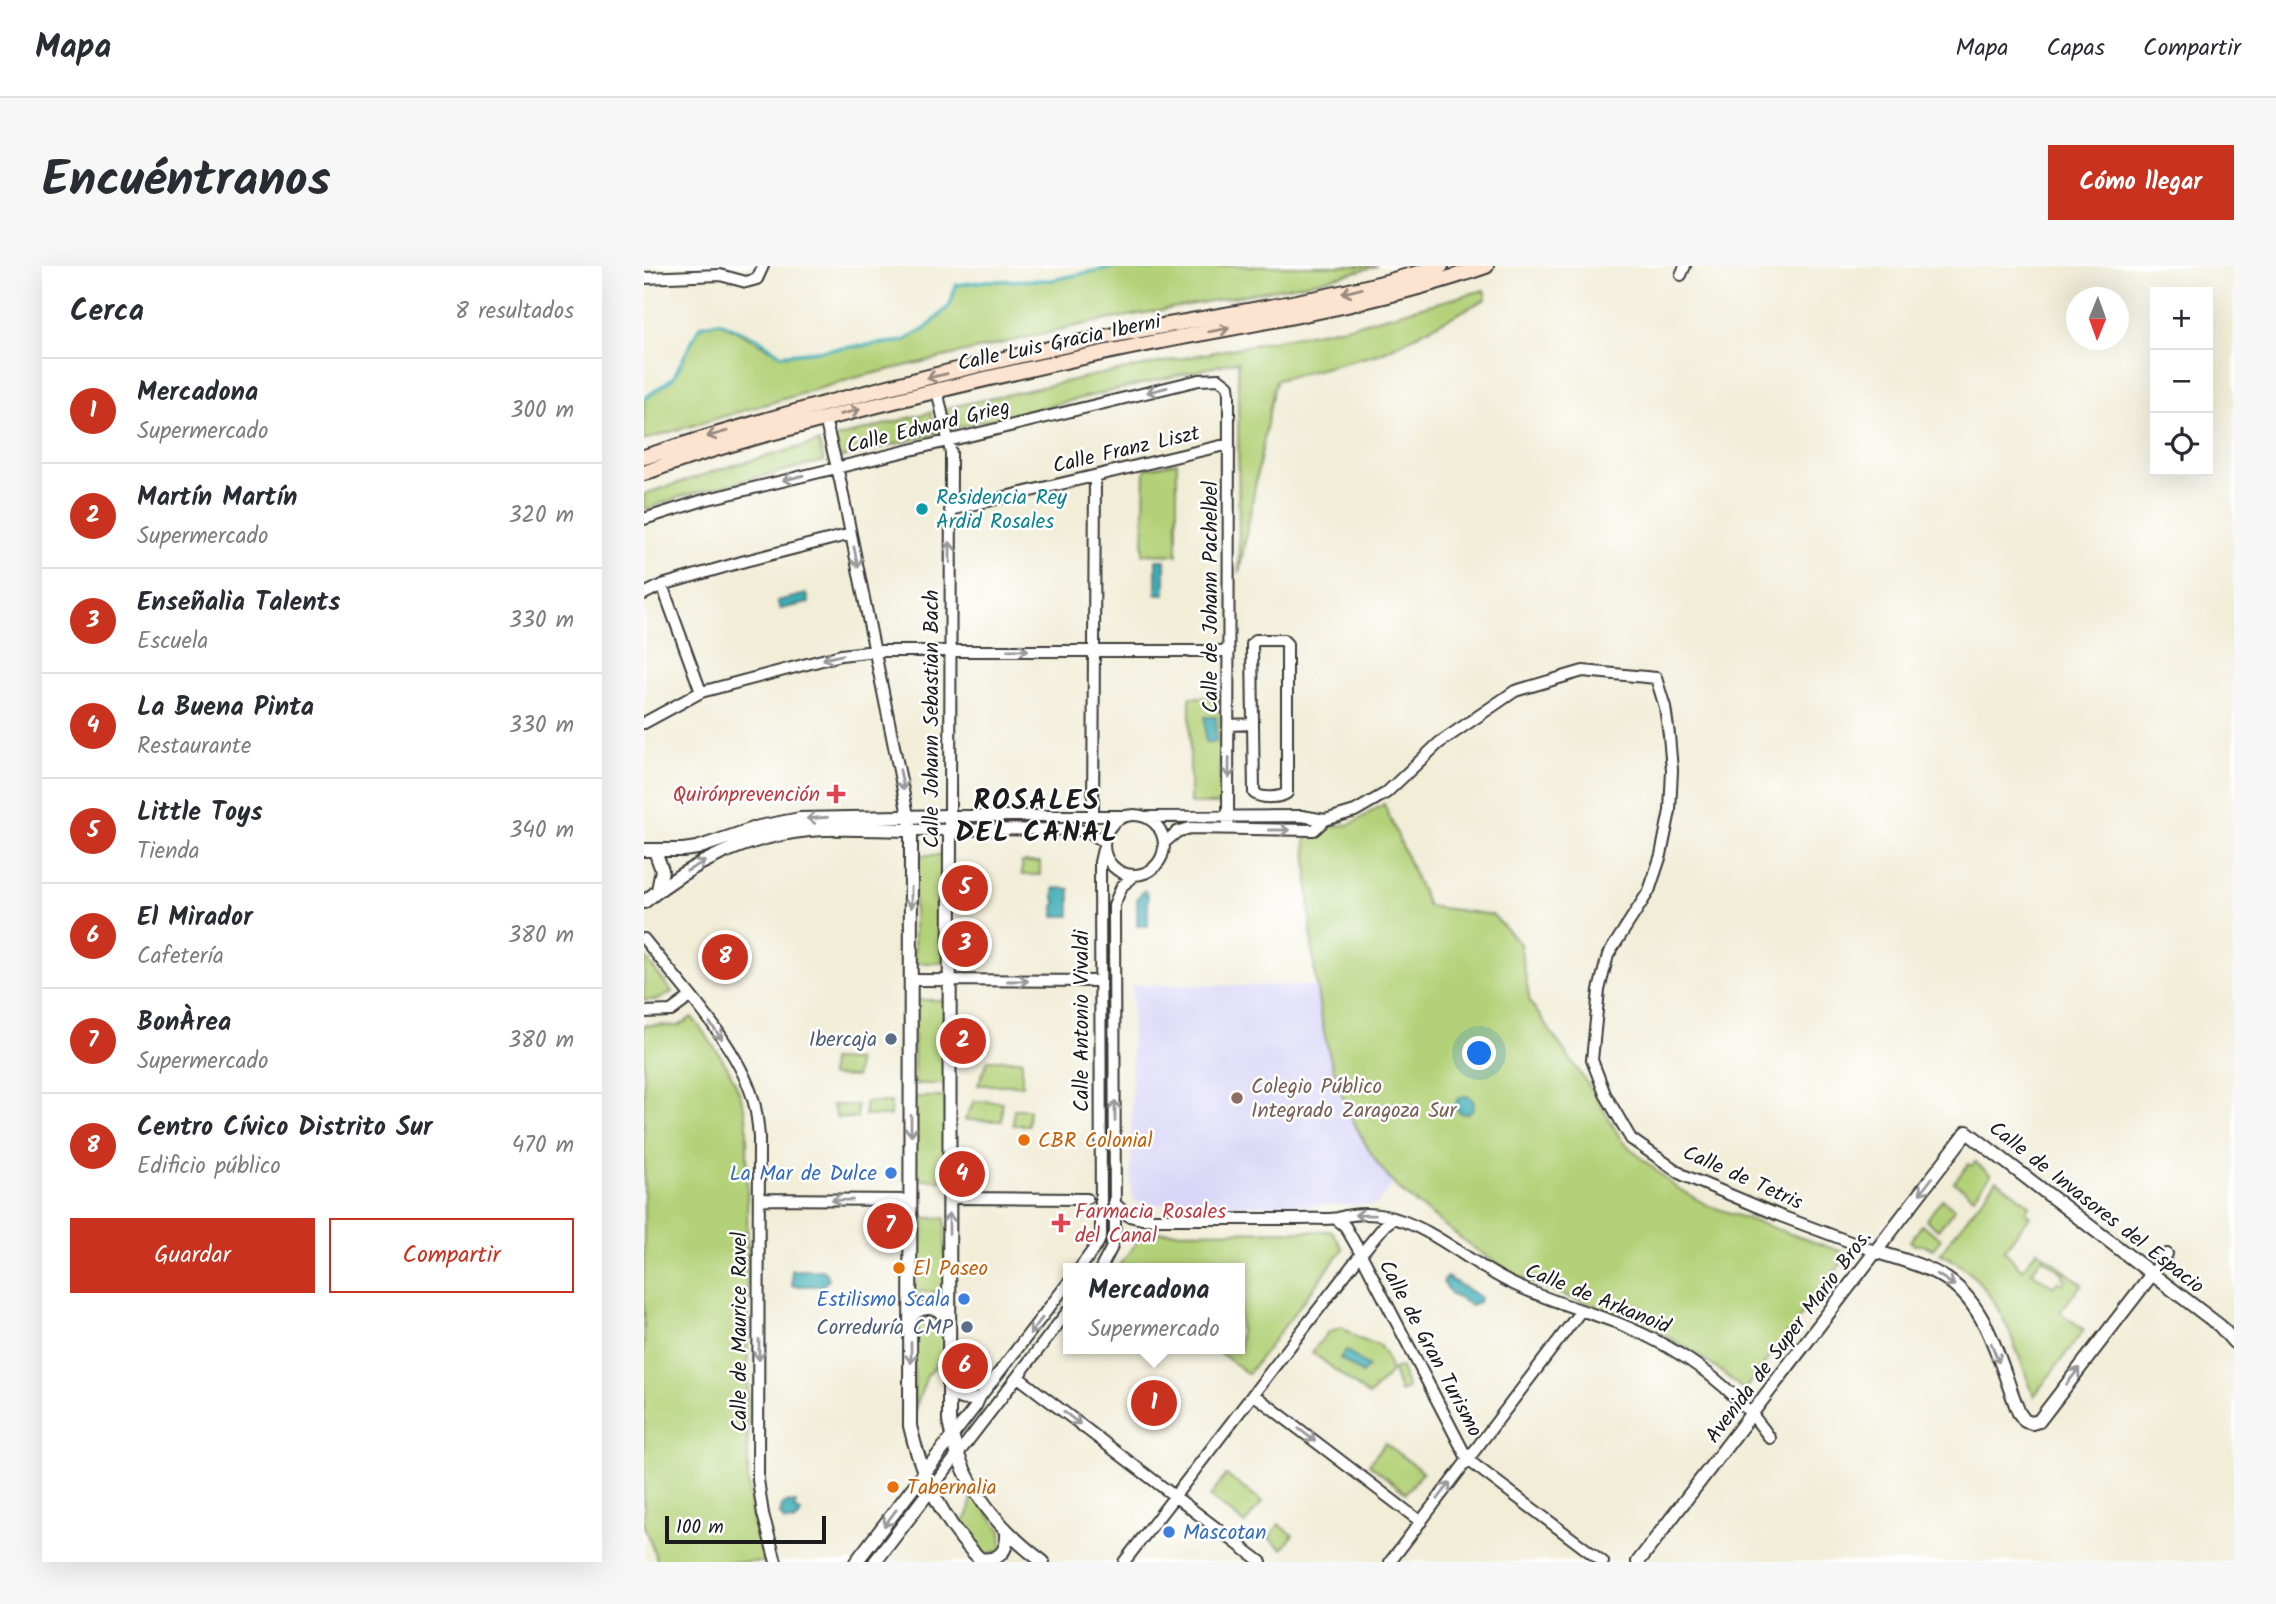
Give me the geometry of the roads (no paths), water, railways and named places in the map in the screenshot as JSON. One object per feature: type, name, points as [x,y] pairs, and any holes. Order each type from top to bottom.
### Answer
[{"type":"main road","name":"Calle Luis Gracia Iberni","points":[[644,457],[765,421],[934,377],[1103,338],[1339,294],[1441,266]]},
{"type":"main road","name":"Calle Luis Gracia Iberni","points":[[644,473],[684,458],[937,390],[1108,352],[1363,303],[1486,266]]},
{"type":"street","points":[[647,278],[655,266]]},
{"type":"street","points":[[647,278],[720,275],[750,282],[758,279],[763,266]]},
{"type":"street","name":"Calle Edward Grieg","points":[[644,519],[704,500],[1208,378],[1223,381]]},
{"type":"street","name":"Calle de Johann Pachelbel","points":[[1223,381],[1229,390],[1228,829]]},
{"type":"street","name":"Calle Johann Sebastian Bach","points":[[937,390],[949,441],[950,510],[948,1418],[958,1454],[983,1504],[1007,1532],[1043,1562]]},
{"type":"street","points":[[825,419],[910,823],[910,1426],[924,1475],[939,1506],[981,1560],[991,1560],[1001,1555],[1007,1544],[1007,1532]]},
{"type":"street","name":"Calle Franz Liszt","points":[[950,510],[1229,444]]},
{"type":"street","points":[[1093,816],[1095,476]]},
{"type":"street","points":[[644,594],[662,585],[851,534]]},
{"type":"street","points":[[662,585],[701,692]]},
{"type":"street","points":[[1256,640],[1283,640],[1287,644],[1287,793],[1283,796],[1258,796],[1254,793],[1253,724],[1252,645],[1256,640]]},
{"type":"street","points":[[644,723],[701,692],[841,655],[875,651],[950,650],[1228,651]]},
{"type":"street","name":"Calle de Tetris","points":[[1325,820],[1355,811],[1386,793],[1439,743],[1515,691],[1583,671],[1656,678],[1665,707],[1669,735],[1672,770],[1670,811],[1661,855],[1649,891],[1608,955],[1599,990],[1592,1060],[1605,1094],[1631,1139],[1683,1175],[1744,1201],[1935,1273],[1954,1285],[1968,1299],[1983,1322],[2019,1413],[2028,1423],[2039,1421],[2152,1275]]},
{"type":"street","points":[[1229,725],[1253,724]]},
{"type":"street","points":[[644,902],[658,890],[715,855],[782,835],[830,829],[1093,816],[1302,816],[1325,820]]},
{"type":"street","points":[[1126,816],[1119,818],[1109,828],[1104,845],[1105,856],[1114,868],[1127,875],[1150,870],[1161,858],[1164,843],[1160,830],[1145,817]]},
{"type":"street","points":[[649,850],[697,848],[760,827],[800,819],[910,823]]},
{"type":"street","points":[[1164,843],[1183,830],[1314,830],[1325,820]]},
{"type":"street","points":[[950,822],[1080,830],[1104,845]]},
{"type":"street","name":"Calle Antonio Vivaldi","points":[[1084,1263],[1101,1236],[1100,862],[1104,845]]},
{"type":"street","points":[[649,850],[662,870],[658,890]]},
{"type":"street","points":[[1104,1263],[1114,1241],[1114,905],[1122,886],[1135,875]]},
{"type":"street","name":"Calle de Maurice Ravel","points":[[644,939],[729,1050],[747,1082],[753,1100],[759,1137],[757,1470],[762,1514],[776,1562]]},
{"type":"street","points":[[911,980],[1100,981]]},
{"type":"street","points":[[644,1012],[671,1011],[690,997]]},
{"type":"street","name":"Avenida de Super Mario Bros.","points":[[1638,1562],[1967,1132]]},
{"type":"street","name":"Calle de Invasores del Espacio","points":[[1967,1132],[2220,1326],[2234,1342]]},
{"type":"street","points":[[949,1198],[1087,1199]]},
{"type":"street","points":[[759,1199],[911,1200]]},
{"type":"street","points":[[1114,1203],[1129,1216],[1142,1219],[1336,1219]]},
{"type":"street","name":"Calle de Arkanoid","points":[[1336,1219],[1355,1215],[1382,1216],[1425,1230],[1510,1283],[1580,1312],[1618,1323],[1683,1356],[1734,1395],[1770,1438]]},
{"type":"street","name":"Calle de Gran Turismo","points":[[1336,1219],[1347,1229],[1361,1254],[1468,1460],[1603,1562]]},
{"type":"street","points":[[1124,1562],[1361,1254],[1393,1219]]},
{"type":"street","points":[[2152,1275],[2167,1254]]},
{"type":"street","points":[[856,1562],[1063,1289]]},
{"type":"street","points":[[911,1318],[917,1311],[929,1307],[939,1310],[948,1322]]},
{"type":"street","points":[[1390,1562],[1580,1312]]},
{"type":"street","points":[[875,1562],[1063,1318]]},
{"type":"street","points":[[1018,1377],[1261,1562]]},
{"type":"street","points":[[948,1390],[963,1400],[980,1397]]},
{"type":"street","points":[[1253,1394],[1420,1522]]},
{"type":"water","points":[[1156,560],[1165,560],[1165,594],[1156,594]]},
{"type":"water","points":[[807,594],[809,603],[780,609],[777,601]]},
{"type":"water","points":[[1205,717],[1216,717],[1216,742],[1205,742]]},
{"type":"water","points":[[1054,888],[1070,889],[1070,916],[1054,916],[1057,902],[1054,899]]},
{"type":"water","points":[[1144,890],[1148,895],[1148,926],[1137,926],[1137,899]]},
{"type":"water","points":[[1461,1096],[1469,1096],[1474,1105],[1472,1112],[1461,1114],[1456,1109],[1456,1101]]},
{"type":"water","points":[[792,1270],[822,1270],[829,1280],[822,1286],[792,1286]]},
{"type":"water","points":[[1447,1277],[1480,1297],[1479,1302],[1471,1305],[1452,1295],[1443,1282]]},
{"type":"water","points":[[1346,1350],[1368,1367],[1362,1374],[1340,1358]]},
{"type":"water","points":[[788,1502],[796,1503],[794,1509],[801,1512],[799,1518],[793,1522],[784,1521],[780,1514],[782,1506]]},
{"type":"waterway","points":[[644,399],[673,378],[700,326],[719,322],[757,338],[781,355],[904,341],[931,324],[950,305],[956,285],[986,281],[1052,280],[1113,267],[1151,269],[1163,266]]},
{"type":"place","name":"Residencia Rey Ardid Rosales","points":[[922,509]]},
{"type":"place","name":"Quirónprevención","points":[[836,794]]},
{"type":"place","name":"Little Toys","points":[[965,888]]},
{"type":"place","name":"Enseñalia Talents","points":[[965,944]]},
{"type":"place","name":"Centro Cívico Distrito Sur","points":[[725,957]]},
{"type":"place","name":"Ibercaja","points":[[891,1039]]},
{"type":"place","name":"Martín Martín","points":[[963,1041]]},
{"type":"place","name":"Colegio Público Integrado Zaragoza Sur","points":[[1237,1098]]},
{"type":"place","name":"CBR Colonial","points":[[1024,1140]]},
{"type":"place","name":"La Mar de Dulce","points":[[891,1173]]},
{"type":"place","name":"La Buena Pinta","points":[[962,1174]]},
{"type":"place","name":"Farmacia Rosales del Canal","points":[[1061,1223]]},
{"type":"place","name":"BonÀrea","points":[[890,1226]]},
{"type":"place","name":"El Paseo","points":[[899,1268]]},
{"type":"place","name":"Estilismo Scala","points":[[964,1299]]},
{"type":"place","name":"Correduría CMP","points":[[967,1327]]},
{"type":"place","name":"El Mirador","points":[[965,1366]]},
{"type":"place","name":"Mercadona","points":[[1154,1403]]},
{"type":"place","name":"Tabernalia","points":[[893,1487]]},
{"type":"place","name":"Mascotan","points":[[1169,1532]]},
{"type":"district","name":"ROSALES DEL CANAL","points":[[1037,815]]}]
